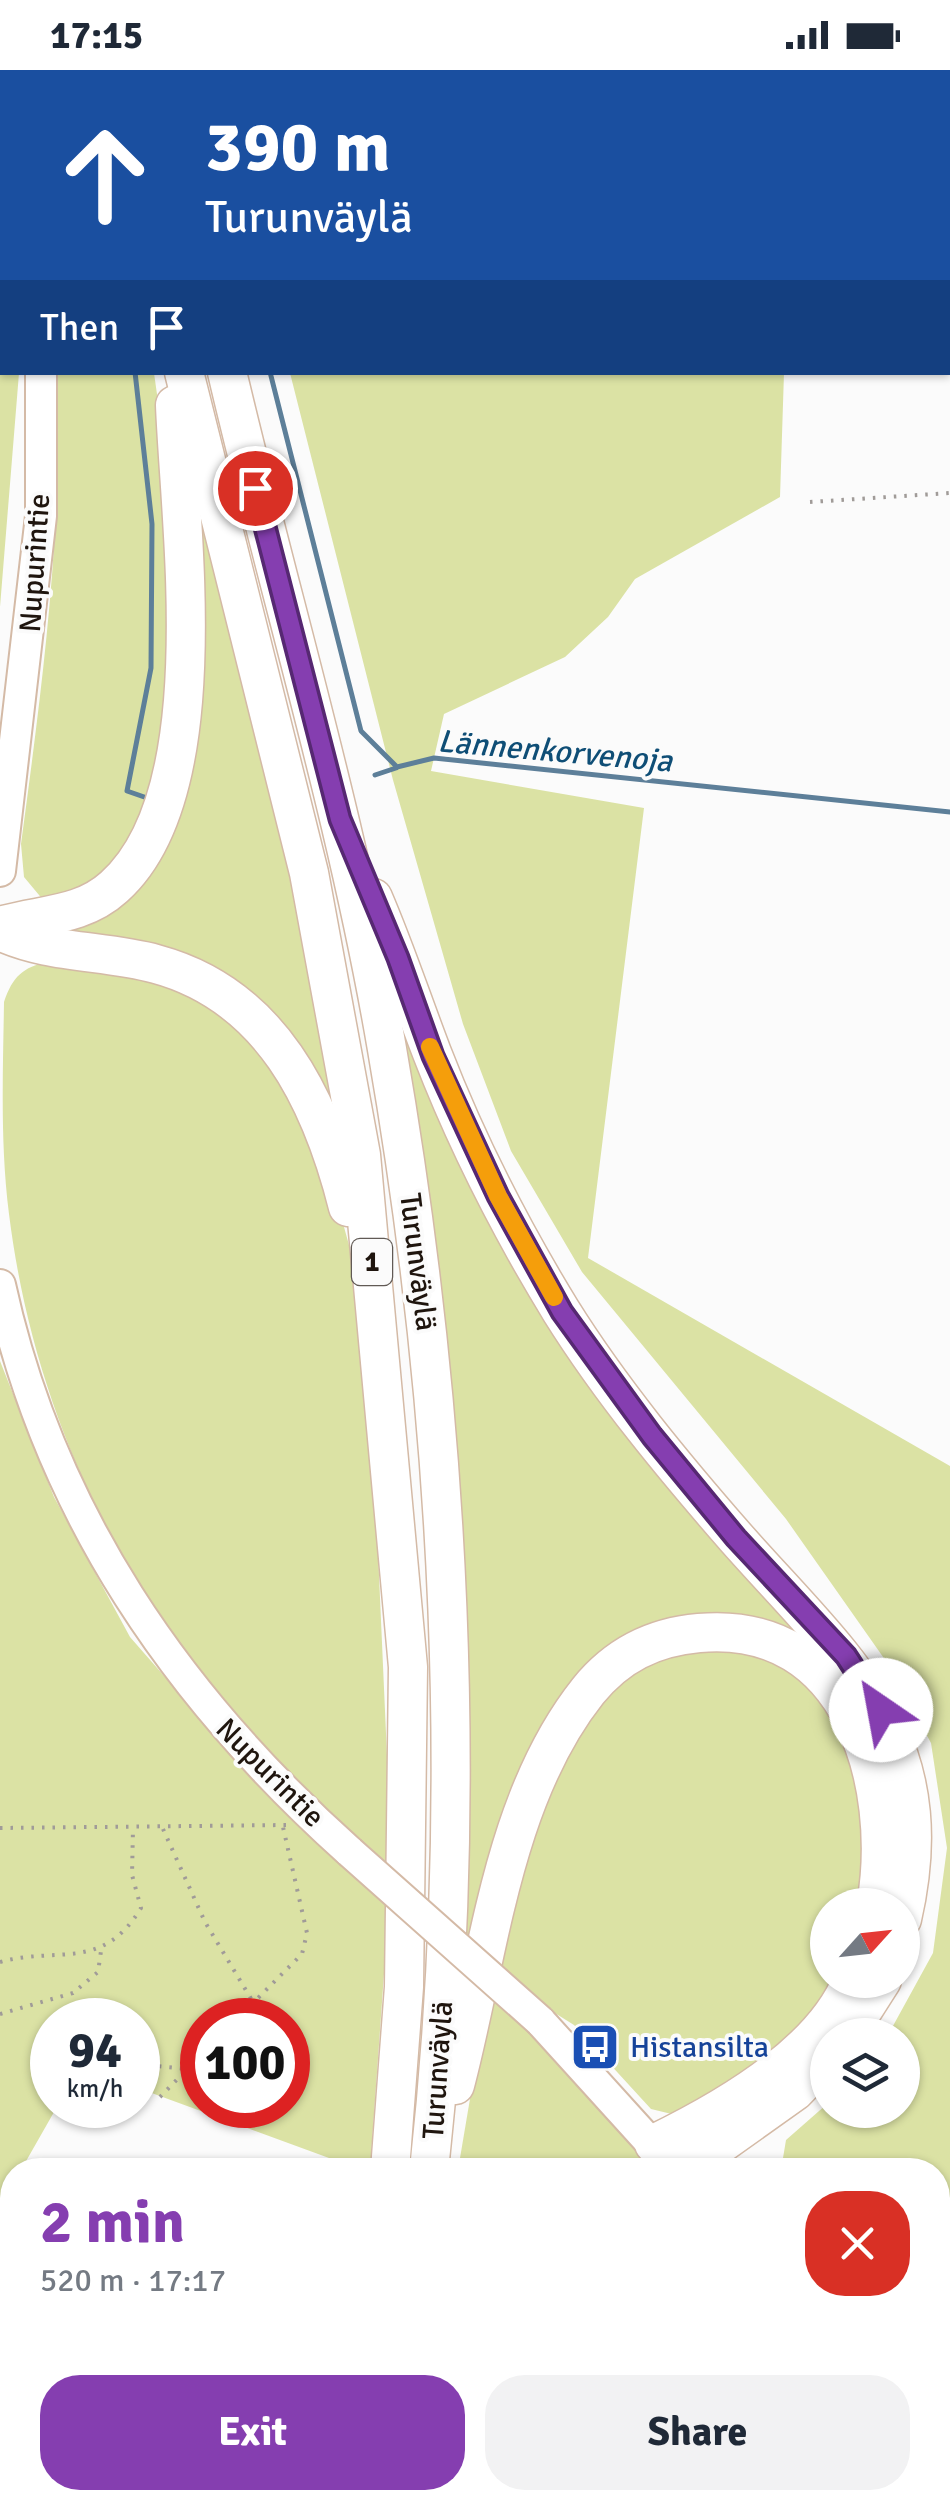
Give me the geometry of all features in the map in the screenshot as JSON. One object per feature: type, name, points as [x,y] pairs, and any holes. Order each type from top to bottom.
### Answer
[{"type":"highway","points":[[0,929],[62,916],[114,888],[136,863],[160,811],[180,720],[185,664],[186,571],[174,375]]},
{"type":"highway","name":"Turunväylä","points":[[185,375],[309,873],[348,1072],[374,1278],[408,1668],[405,1967],[391,2158]]},
{"type":"highway","name":"Turunväylä","points":[[227,375],[340,819],[390,1066],[422,1276],[439,1463],[449,1666],[450,1830],[432,2158]]},
{"type":"highway","points":[[340,819],[398,958],[433,1056],[498,1196],[562,1312],[652,1436],[736,1538],[846,1656],[881,1710],[901,1758],[911,1802],[912,1856],[907,1888]]},
{"type":"highway","points":[[0,929],[30,943],[157,964],[208,984],[243,1007],[271,1034],[322,1120],[357,1240],[374,1278]]},
{"type":"highway","points":[[434,2158],[498,1904],[542,1770],[563,1726],[590,1689],[638,1647],[663,1637],[721,1631],[794,1650],[823,1674],[866,1747],[878,1790],[884,1843],[878,1888]]},
{"type":"highway","points":[[664,2157],[772,2074],[817,2031],[840,1998]]},
{"type":"highway","points":[[701,2158],[795,2091],[810,2076]]},
{"type":"main road","name":"Nupurintie","points":[[0,872],[41,516],[41,375]]},
{"type":"main road","name":"Nupurintie","points":[[0,1285],[37,1413],[82,1516],[125,1594],[222,1726],[296,1821],[350,1852],[540,2021],[664,2157]]},
{"type":"path","points":[[810,502],[950,493]]},
{"type":"path","points":[[0,1828],[164,1829],[296,1821],[307,1933],[302,1954],[258,1998]]},
{"type":"path","points":[[0,1962],[21,1956],[66,1958],[102,1948],[126,1932],[141,1908],[132,1876],[133,1829]]},
{"type":"path","points":[[164,1829],[205,1922],[252,1998]]},
{"type":"path","points":[[0,2014],[72,1993],[98,1972],[102,1948]]},
{"type":"path","points":[[160,2096],[180,2076]]},
{"type":"green space","points":[[0,375],[19,375],[0,607]]},
{"type":"green space","points":[[57,375],[154,375],[169,479],[175,645],[145,827],[99,884],[44,901],[24,877],[21,844],[54,550]]},
{"type":"green space","points":[[291,375],[784,375],[780,497],[635,579],[608,617],[565,657],[444,714],[431,771],[644,808],[588,1258],[950,1466],[950,2158],[783,2158],[786,2140],[810,2119],[810,2128],[920,2128],[920,2018],[897,2018],[908,1998],[920,1998],[920,1977],[933,1953],[947,1848],[931,1743],[888,1664],[786,1519],[582,1272],[511,1151],[463,1024],[393,780]]},
{"type":"green space","points":[[193,478],[296,891],[341,1126],[268,1013],[30,931],[150,854]]},
{"type":"green space","points":[[49,961],[178,979],[265,1043],[328,1169],[357,1274],[374,1462],[392,1869],[279,1767],[214,1693],[169,1633],[129,1569],[64,1433],[21,1289],[9,1214],[3,1134],[4,1002],[20,974]]},
{"type":"green space","points":[[391,974],[460,1139],[767,1581],[880,1762],[756,1627],[582,1686],[463,2010],[448,1355],[430,1201]]},
{"type":"green space","points":[[0,1361],[54,1497],[130,1637],[234,1756],[389,1904],[371,2158],[329,2158],[247,2128],[310,2128],[310,1998],[180,1998],[180,2103],[160,2096],[160,1998],[30,1998],[30,2128],[45,2128],[28,2158],[0,2158]]},
{"type":"green space","points":[[688,1640],[791,1659],[853,1733],[867,1888],[810,1888],[810,1998],[826,1998],[793,2042],[684,2117],[651,2109],[574,2025],[550,2010],[494,1961],[524,1842],[600,1691]]},
{"type":"green space","points":[[488,1992],[560,2058],[641,2158],[460,2158]]},
{"type":"waterway","points":[[135,375],[152,524],[151,668],[127,791],[150,799]]},
{"type":"waterway","name":"Lännenkorvenoja","points":[[271,375],[361,731],[397,767],[434,758],[950,812]]},
{"type":"waterway","points":[[375,775],[396,768]]},
{"type":"slow traffic","points":[[430,1047],[498,1196],[554,1297]]},
{"type":"place","name":"Histansilta","points":[[595,2047]]},
{"type":"route","points":[[255,488],[340,819],[398,958],[433,1056],[498,1196],[562,1312],[652,1436],[736,1538],[846,1656],[881,1710]]}]
